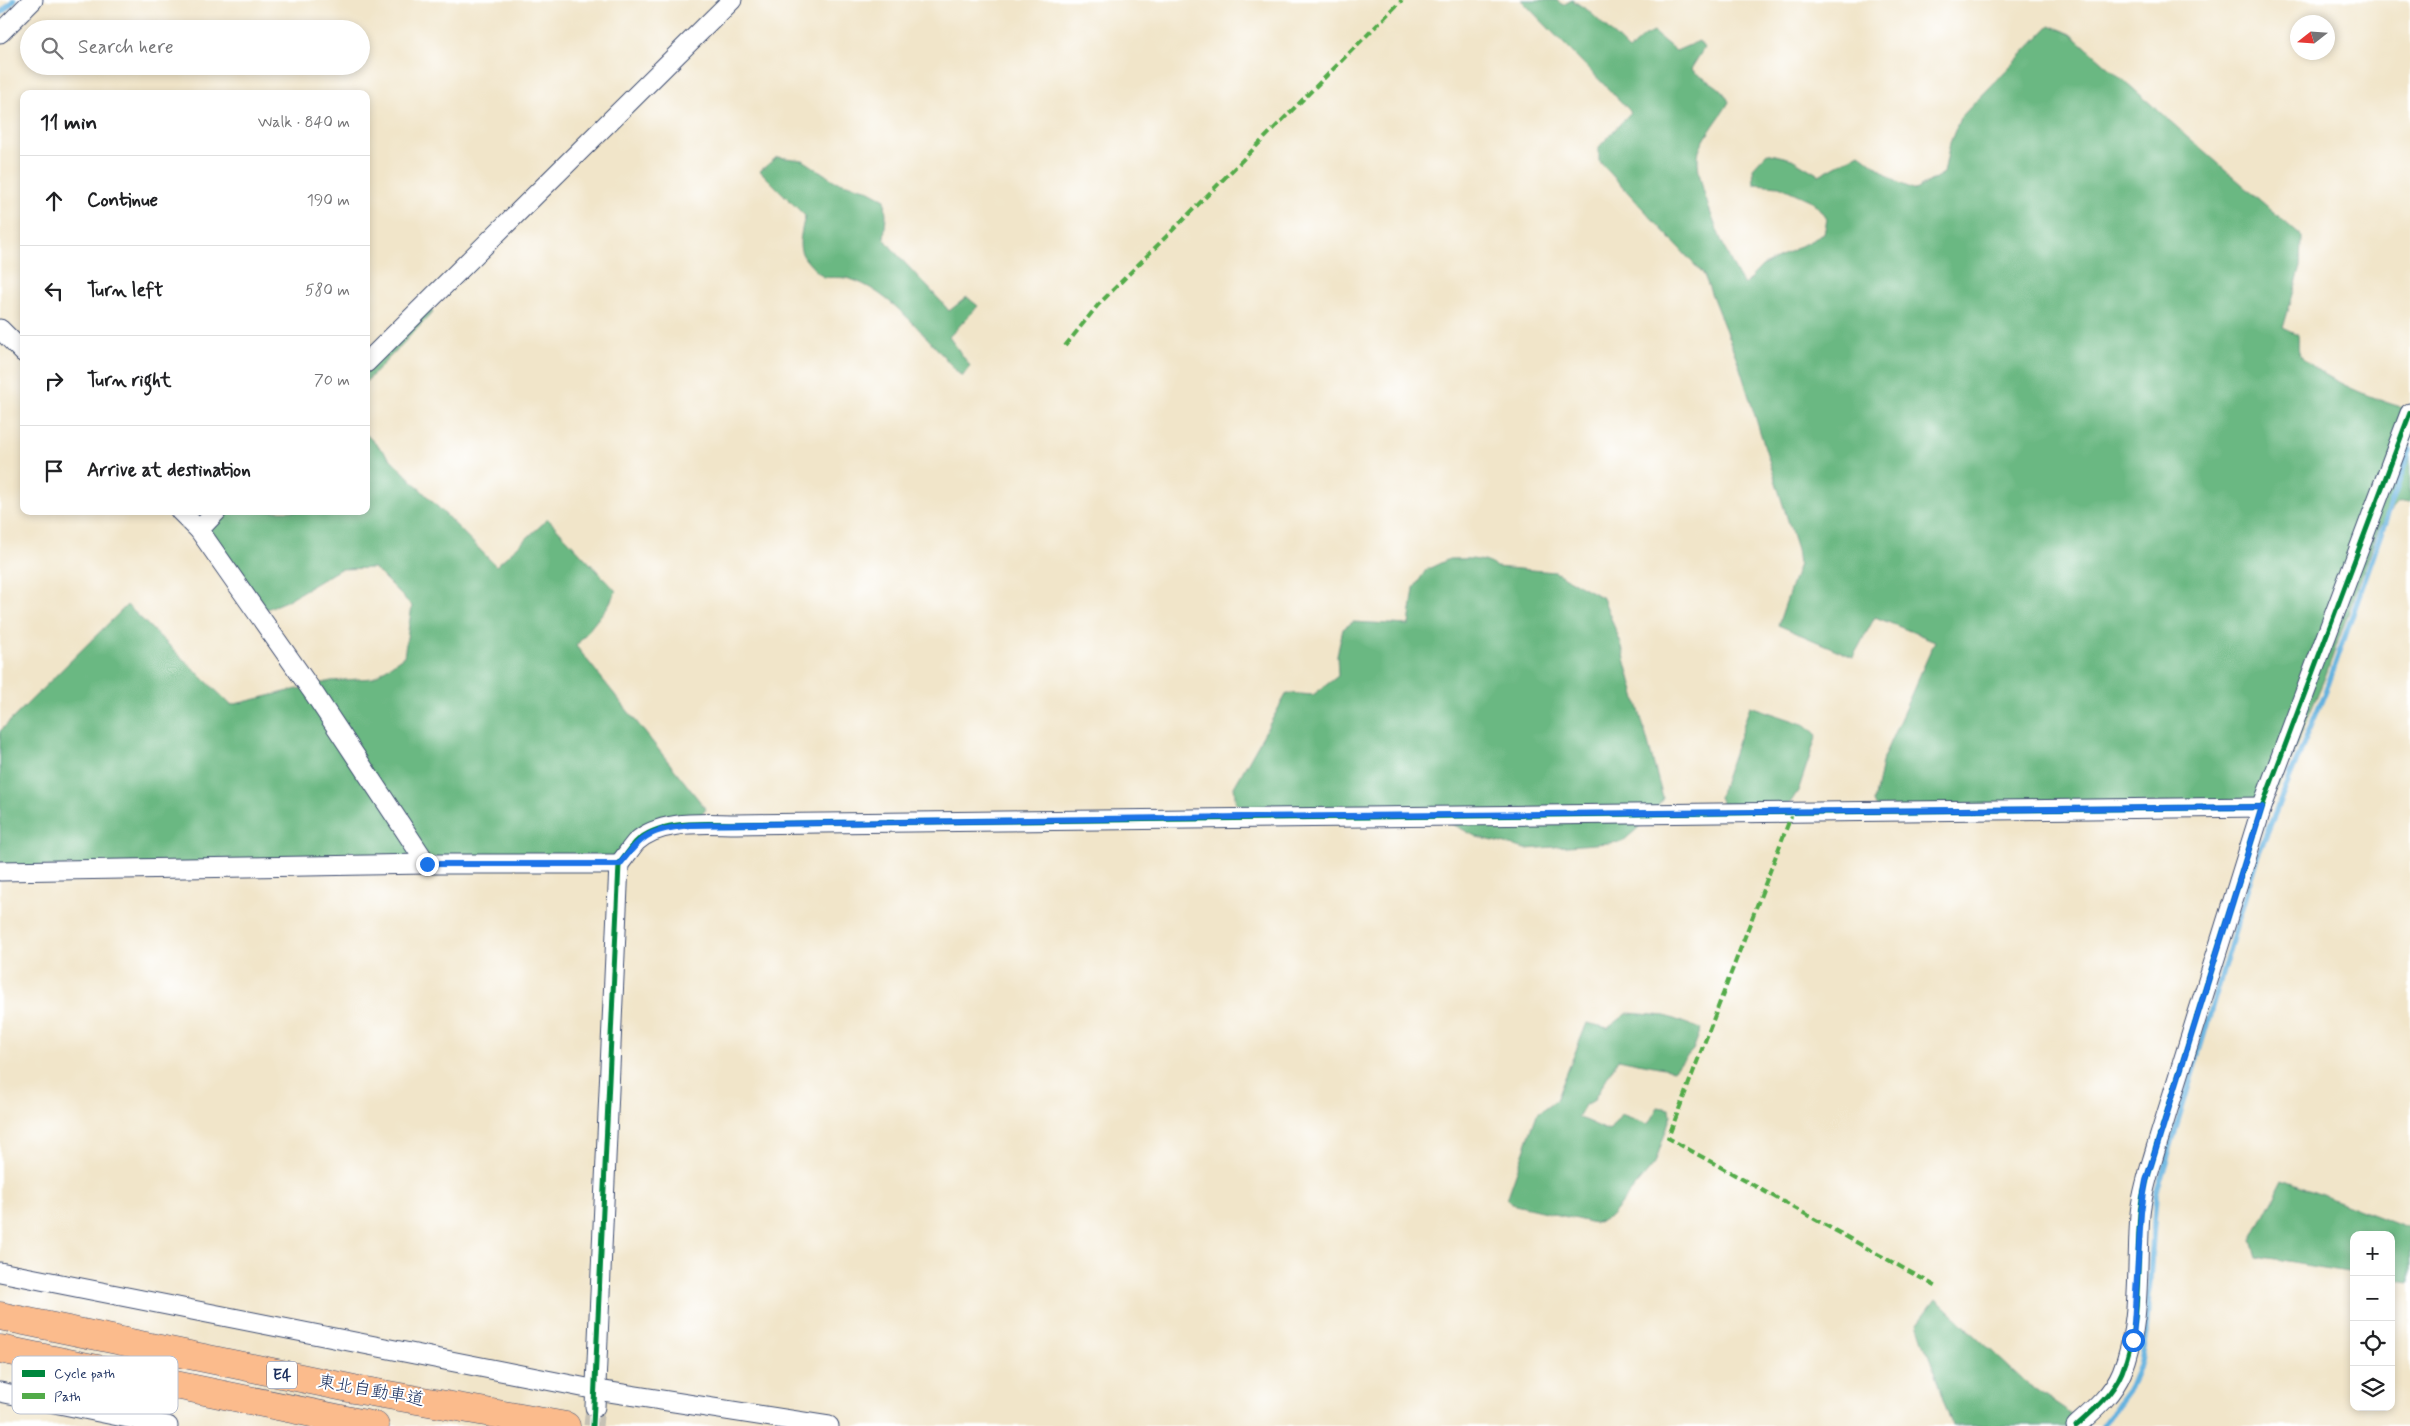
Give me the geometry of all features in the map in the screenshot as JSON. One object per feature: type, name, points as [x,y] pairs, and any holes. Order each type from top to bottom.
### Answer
[{"type":"highway","name":"東北自動車道","points":[[0,1316],[354,1389],[566,1426]]},
{"type":"highway","name":"東北自動車道","points":[[0,1349],[34,1356]]},
{"type":"highway","name":"東北自動車道","points":[[178,1385],[376,1426]]},
{"type":"street","points":[[0,33],[33,0]]},
{"type":"street","points":[[370,359],[732,0]]},
{"type":"street","points":[[0,329],[20,349]]},
{"type":"street","points":[[2076,1426],[2097,1408],[2122,1374],[2133,1340],[2141,1212],[2146,1181],[2262,807],[2410,413]]},
{"type":"street","points":[[184,515],[198,530],[315,695],[427,864]]},
{"type":"street","points":[[198,530],[213,515]]},
{"type":"street","points":[[596,1399],[620,864],[636,842],[648,834],[664,828],[690,825],[1242,817],[2262,807]]},
{"type":"street","points":[[0,871],[427,864],[620,864]]},
{"type":"street","points":[[0,1272],[596,1399],[829,1426]]},
{"type":"street","points":[[109,1414],[168,1426]]},
{"type":"green space","points":[[1521,0],[1556,0],[1563,5],[1572,0],[1589,11],[1629,50],[1643,37],[1653,32],[1676,51],[1699,41],[1704,48],[1691,69],[1722,91],[1729,102],[1705,138],[1699,151],[1698,163],[1713,219],[1721,240],[1744,285],[1762,266],[1824,234],[1827,219],[1814,202],[1779,186],[1754,184],[1753,168],[1767,153],[1792,159],[1819,175],[1859,153],[1897,182],[1915,190],[1944,173],[1950,143],[1960,118],[2050,25],[2071,34],[2302,237],[2301,267],[2283,328],[2298,335],[2300,354],[2319,371],[2350,388],[2384,402],[2410,409],[2410,502],[2398,503],[2380,525],[2325,677],[2280,784],[2270,799],[1880,815],[1874,802],[1883,758],[1935,641],[1875,617],[1853,657],[1778,625],[1799,564],[1797,549],[1738,362],[1704,275],[1599,161],[1599,147],[1631,112]]},
{"type":"green space","points":[[777,157],[803,160],[835,181],[866,189],[885,199],[884,238],[899,257],[949,311],[967,297],[978,306],[949,337],[970,366],[962,377],[909,319],[878,293],[846,278],[823,277],[808,262],[803,256],[800,244],[805,216],[760,171]]},
{"type":"green space","points":[[428,305],[433,312],[370,378],[370,363]]},
{"type":"green space","points":[[370,438],[496,566],[548,519],[616,591],[608,606],[576,646],[706,809],[697,821],[664,825],[619,859],[0,867],[0,731],[127,605],[231,705],[331,681],[373,678],[404,656],[412,606],[374,568],[340,569],[286,601],[262,611],[202,530],[217,515],[370,515]]},
{"type":"green space","points":[[1449,559],[1474,559],[1496,567],[1555,572],[1603,598],[1621,644],[1663,798],[1652,816],[1622,842],[1526,849],[1477,837],[1422,808],[1246,809],[1236,803],[1234,787],[1287,693],[1313,695],[1338,676],[1337,655],[1343,629],[1353,622],[1409,625],[1414,588],[1426,570]]},
{"type":"green space","points":[[1750,706],[1806,725],[1817,735],[1798,791],[1788,806],[1722,804],[1719,797]]},
{"type":"green space","points":[[1628,1013],[1666,1016],[1701,1029],[1693,1050],[1674,1070],[1618,1059],[1593,1101],[1585,1105],[1578,1117],[1609,1131],[1621,1114],[1648,1124],[1658,1107],[1670,1109],[1671,1115],[1655,1163],[1610,1217],[1594,1223],[1515,1205],[1507,1199],[1537,1114],[1556,1100],[1587,1023],[1608,1028]]},
{"type":"green space","points":[[2283,1180],[2410,1229],[2410,1282],[2395,1280],[2395,1231],[2350,1231],[2350,1272],[2257,1257],[2252,1240]]},
{"type":"green space","points":[[1936,1299],[2026,1383],[2065,1409],[2084,1426],[1952,1426],[1918,1323]]},
{"type":"waterway","points":[[0,14],[14,0]]},
{"type":"waterway","points":[[2102,1426],[2128,1391],[2140,1362],[2146,1334],[2156,1195],[2257,857],[2328,685],[2410,450]]},
{"type":"tunnel","points":[[593,1426],[595,1407]]},
{"type":"marked path","points":[[1065,346],[1098,305],[1402,0]]},
{"type":"marked path","points":[[1793,811],[1668,1138],[1939,1288]]},
{"type":"cycle path","points":[[2076,1426],[2102,1402],[2122,1372],[2133,1334],[2137,1294],[2141,1205],[2146,1180],[2262,807],[2410,413]]},
{"type":"cycle path","points":[[593,1426],[619,864],[636,842],[657,829],[683,824],[2262,807]]},
{"type":"route","points":[[427,864],[620,864],[636,842],[648,834],[664,828],[690,825],[1242,817],[2262,807],[2146,1181],[2141,1212],[2133,1340]]}]
